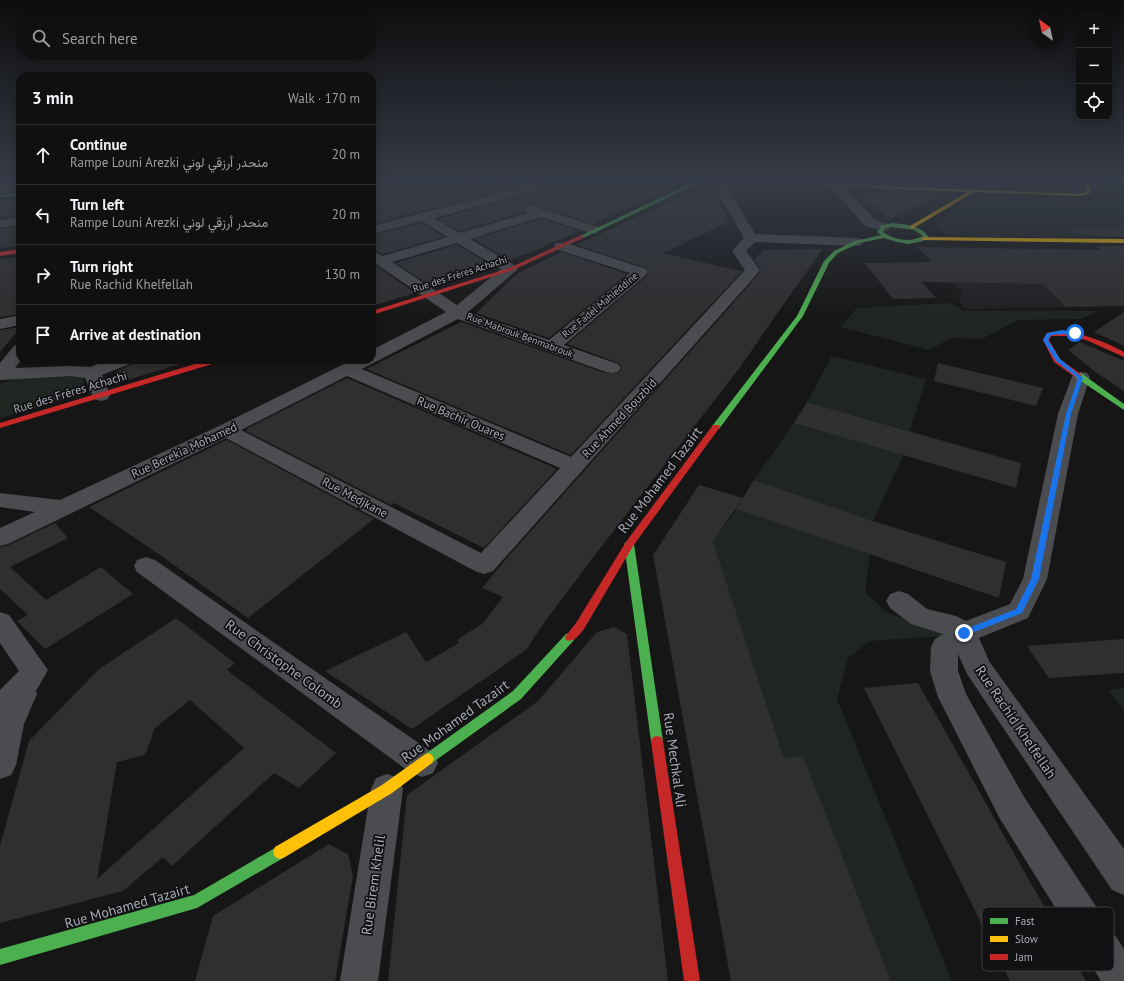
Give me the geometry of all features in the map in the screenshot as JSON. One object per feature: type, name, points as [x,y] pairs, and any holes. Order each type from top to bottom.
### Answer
[{"type":"street","points":[[376,355],[457,313],[511,269],[440,227]]},
{"type":"street","points":[[376,258],[458,238],[496,227]]},
{"type":"street","points":[[583,227],[593,230]]},
{"type":"street","name":"Rue des Frères Achachi","points":[[376,312],[511,269],[600,227]]},
{"type":"street","points":[[744,227],[751,238],[857,242]]},
{"type":"street","points":[[876,227],[904,242],[913,242],[924,239],[1124,242]]},
{"type":"street","name":"Rue Mohamed Tazairt","points":[[0,957],[197,901],[387,789],[517,695],[580,626],[629,544],[800,316],[826,262],[836,252],[884,232],[890,227]]},
{"type":"street","points":[[912,227],[926,235],[924,239]]},
{"type":"street","name":"Rue Ahmed Bouzbid","points":[[484,565],[753,270],[739,251],[751,238]]},
{"type":"street","name":"Rue Fadel Mahieddine","points":[[552,346],[641,272],[560,246]]},
{"type":"street","points":[[0,254],[16,252]]},
{"type":"street","name":"Rue Mabrouk Benmabrouk","points":[[376,258],[457,313],[612,368]]},
{"type":"street","points":[[0,324],[16,321]]},
{"type":"street","points":[[1124,355],[1087,336],[1062,332],[1049,334],[1046,340],[1049,348],[1058,360],[1124,408]]},
{"type":"street","points":[[0,375],[16,355]]},
{"type":"street","points":[[0,375],[71,371],[92,373],[114,364]]},
{"type":"street","name":"Rue des Frères Achachi","points":[[0,426],[203,364]]},
{"type":"street","name":"Rue Berekia Mohamed","points":[[0,538],[226,430],[359,364]]},
{"type":"street","name":"Rue Bachir Ouares","points":[[348,370],[574,466]]},
{"type":"street","points":[[92,373],[101,395]]},
{"type":"street","points":[[1076,907],[1012,808],[952,697],[944,671],[945,646],[964,633],[1019,611],[1035,579],[1068,414],[1081,378]]},
{"type":"street","name":"Rue Medjkane","points":[[226,430],[484,565]]},
{"type":"street","points":[[0,500],[61,508]]},
{"type":"street","name":"Rue Mechkal Ali","points":[[629,544],[692,981]]},
{"type":"street","name":"Rue Christophe Colomb","points":[[146,566],[422,763]]},
{"type":"street","points":[[898,601],[920,617],[948,623],[964,633]]},
{"type":"street","points":[[0,622],[34,670],[9,724],[0,765]]},
{"type":"street","name":"Rue Rachid Khelfellah","points":[[964,633],[977,666],[1124,878]]},
{"type":"street","points":[[0,709],[30,678]]},
{"type":"street","name":"Rue Birem Khelil","points":[[359,981],[387,789]]},
{"type":"street","points":[[1114,967],[1123,981]]},
{"type":"shaded area","points":[[937,227],[1124,227],[1124,237],[998,237],[945,234]]},
{"type":"shaded area","points":[[953,283],[1088,284],[1055,296],[1066,307],[965,309],[958,299],[963,292]]},
{"type":"shaded area","points":[[950,303],[964,311],[1099,311],[1080,319],[1018,320],[982,339],[951,338],[929,350],[840,327],[857,308]]},
{"type":"shaded area","points":[[832,356],[926,379],[910,431],[807,402]]},
{"type":"shaded area","points":[[61,374],[83,377],[85,394],[0,418],[0,384],[21,376]]},
{"type":"shaded area","points":[[794,423],[904,454],[873,521],[754,480]]},
{"type":"shaded area","points":[[737,509],[870,554],[865,592],[886,612],[925,626],[954,629],[941,636],[870,641],[848,658],[837,699],[952,981],[891,981],[803,757],[784,758],[713,541]]},
{"type":"shaded area","points":[[1124,688],[1124,711],[1108,690]]},
{"type":"building","points":[[16,227],[16,246],[0,248],[0,229]]},
{"type":"building","points":[[406,227],[428,227],[444,237],[383,254],[376,251],[376,234]]},
{"type":"building","points":[[452,227],[474,227],[460,231]]},
{"type":"building","points":[[515,227],[566,227],[579,231],[532,252],[509,260],[474,239]]},
{"type":"building","points":[[616,227],[719,227],[663,253],[740,271],[743,270],[571,455],[366,369],[461,322],[605,373],[618,373],[622,368],[618,363],[567,344],[647,276],[649,271],[646,268],[577,245]]},
{"type":"building","points":[[1124,227],[1124,236],[1081,235],[1071,228]]},
{"type":"building","points":[[457,245],[492,266],[431,286],[396,263]]},
{"type":"building","points":[[1096,246],[1124,246],[1124,306],[1066,307],[1043,284],[922,282],[936,298],[893,299],[865,263],[932,262],[917,247],[1101,250]]},
{"type":"building","points":[[823,249],[741,366],[595,555],[546,620],[526,650],[412,729],[325,671],[406,632],[426,662],[459,643],[457,640],[482,624],[503,597],[482,588],[759,274],[761,269],[754,259],[764,250]]},
{"type":"building","points":[[562,252],[627,274],[549,338],[476,313],[518,273]]},
{"type":"building","points":[[16,257],[16,315],[0,317],[0,259]]},
{"type":"building","points":[[376,266],[415,293],[376,305]]},
{"type":"building","points":[[1124,312],[1124,346],[1094,332]]},
{"type":"building","points":[[16,328],[16,333],[0,352],[0,330]]},
{"type":"building","points":[[1080,342],[1124,361],[1124,391],[1094,371],[1068,350]]},
{"type":"building","points":[[938,363],[1043,388],[1036,406],[934,381]]},
{"type":"building","points":[[180,364],[121,382],[115,372],[131,365]]},
{"type":"building","points":[[347,378],[557,469],[484,548],[394,503],[391,505],[246,431],[248,430],[246,429]]},
{"type":"building","points":[[807,402],[1021,463],[1016,488],[794,423]]},
{"type":"building","points":[[227,440],[374,519],[248,618],[163,557],[89,507]]},
{"type":"building","points":[[754,480],[873,521],[1006,562],[999,598],[736,509]]},
{"type":"building","points":[[699,485],[743,498],[713,541],[784,758],[803,756],[891,981],[731,981],[653,555]]},
{"type":"building","points":[[55,523],[68,538],[10,567],[46,600],[101,567],[133,594],[45,649],[17,621],[28,615],[0,589],[0,547],[9,545]]},
{"type":"building","points":[[176,618],[235,663],[227,670],[336,753],[299,788],[274,773],[172,866],[163,857],[123,891],[0,923],[0,846],[29,741],[99,669]],"holes":[[[190,700],[244,748],[97,879],[117,762],[145,755],[155,728]]]},
{"type":"building","points":[[614,627],[627,634],[668,981],[388,981],[407,795],[538,701],[597,632]]},
{"type":"building","points":[[1124,639],[1124,673],[1049,678],[1027,646]]},
{"type":"building","points":[[918,683],[1044,907],[982,907],[982,925],[864,688]]},
{"type":"building","points":[[329,844],[348,854],[353,876],[335,981],[195,981],[213,916]]},
{"type":"building","points":[[1005,971],[1080,971],[1086,981],[1010,981]]},
{"type":"traffic: fast","points":[[581,237],[603,227]]},
{"type":"traffic: fast","points":[[884,227],[880,232],[897,241],[909,242],[921,240],[926,237],[920,231],[909,227]]},
{"type":"traffic: fast","points":[[716,427],[800,316],[826,262],[836,252],[857,242],[884,236]]},
{"type":"traffic: fast","points":[[1078,375],[1124,408]]},
{"type":"traffic: fast","points":[[629,544],[657,741]]},
{"type":"traffic: fast","points":[[428,759],[517,695],[570,637]]},
{"type":"traffic: fast","points":[[0,957],[197,901],[280,852]]},
{"type":"traffic: slow","points":[[924,239],[1124,241]]},
{"type":"traffic: slow","points":[[280,852],[387,789],[428,759]]},
{"type":"traffic: jam","points":[[376,312],[511,269],[581,237]]},
{"type":"traffic: jam","points":[[0,254],[16,252]]},
{"type":"traffic: jam","points":[[1078,375],[1057,360],[1046,340],[1049,334],[1069,334],[1088,338],[1106,345],[1124,355]]},
{"type":"traffic: jam","points":[[0,426],[203,364]]},
{"type":"traffic: jam","points":[[570,637],[580,626],[629,544],[716,427]]},
{"type":"traffic: jam","points":[[657,741],[692,981]]},
{"type":"route","points":[[964,633],[1019,611],[1035,579],[1068,414],[1081,378],[1058,360],[1049,348],[1046,340],[1049,334],[1062,332],[1075,333]]}]
